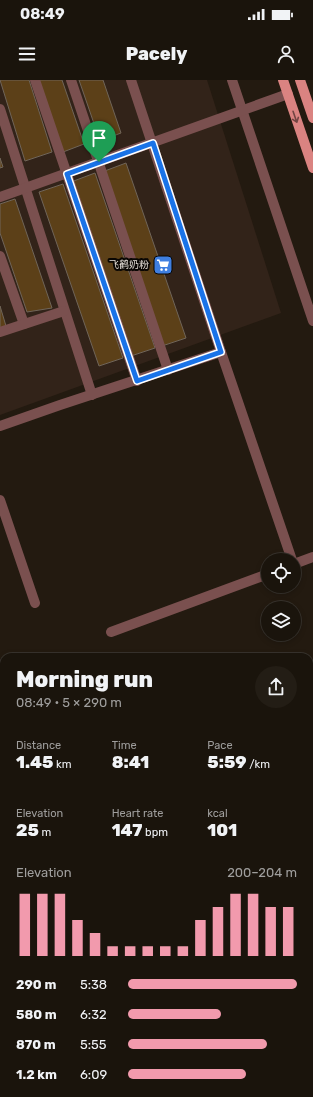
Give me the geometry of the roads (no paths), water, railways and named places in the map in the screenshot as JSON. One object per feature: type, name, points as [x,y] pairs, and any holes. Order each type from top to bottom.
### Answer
[{"type":"main road","points":[[283,80],[313,168]]},
{"type":"main road","points":[[300,80],[313,118]]},
{"type":"street","points":[[35,80],[137,381]]},
{"type":"street","points":[[71,80],[168,370]]},
{"type":"street","points":[[131,80],[290,553]]},
{"type":"street","points":[[232,80],[313,321]]},
{"type":"street","points":[[0,197],[288,94]]},
{"type":"street","points":[[0,109],[92,395]]},
{"type":"street","points":[[0,256],[24,324]]},
{"type":"street","points":[[0,332],[64,311]]},
{"type":"street","points":[[0,426],[221,352]]},
{"type":"street","points":[[0,500],[36,603]]},
{"type":"street","points":[[301,561],[313,557]]},
{"type":"street","points":[[111,632],[261,577]]},
{"type":"place","name":"飞鹤奶粉","points":[[163,265]]}]
